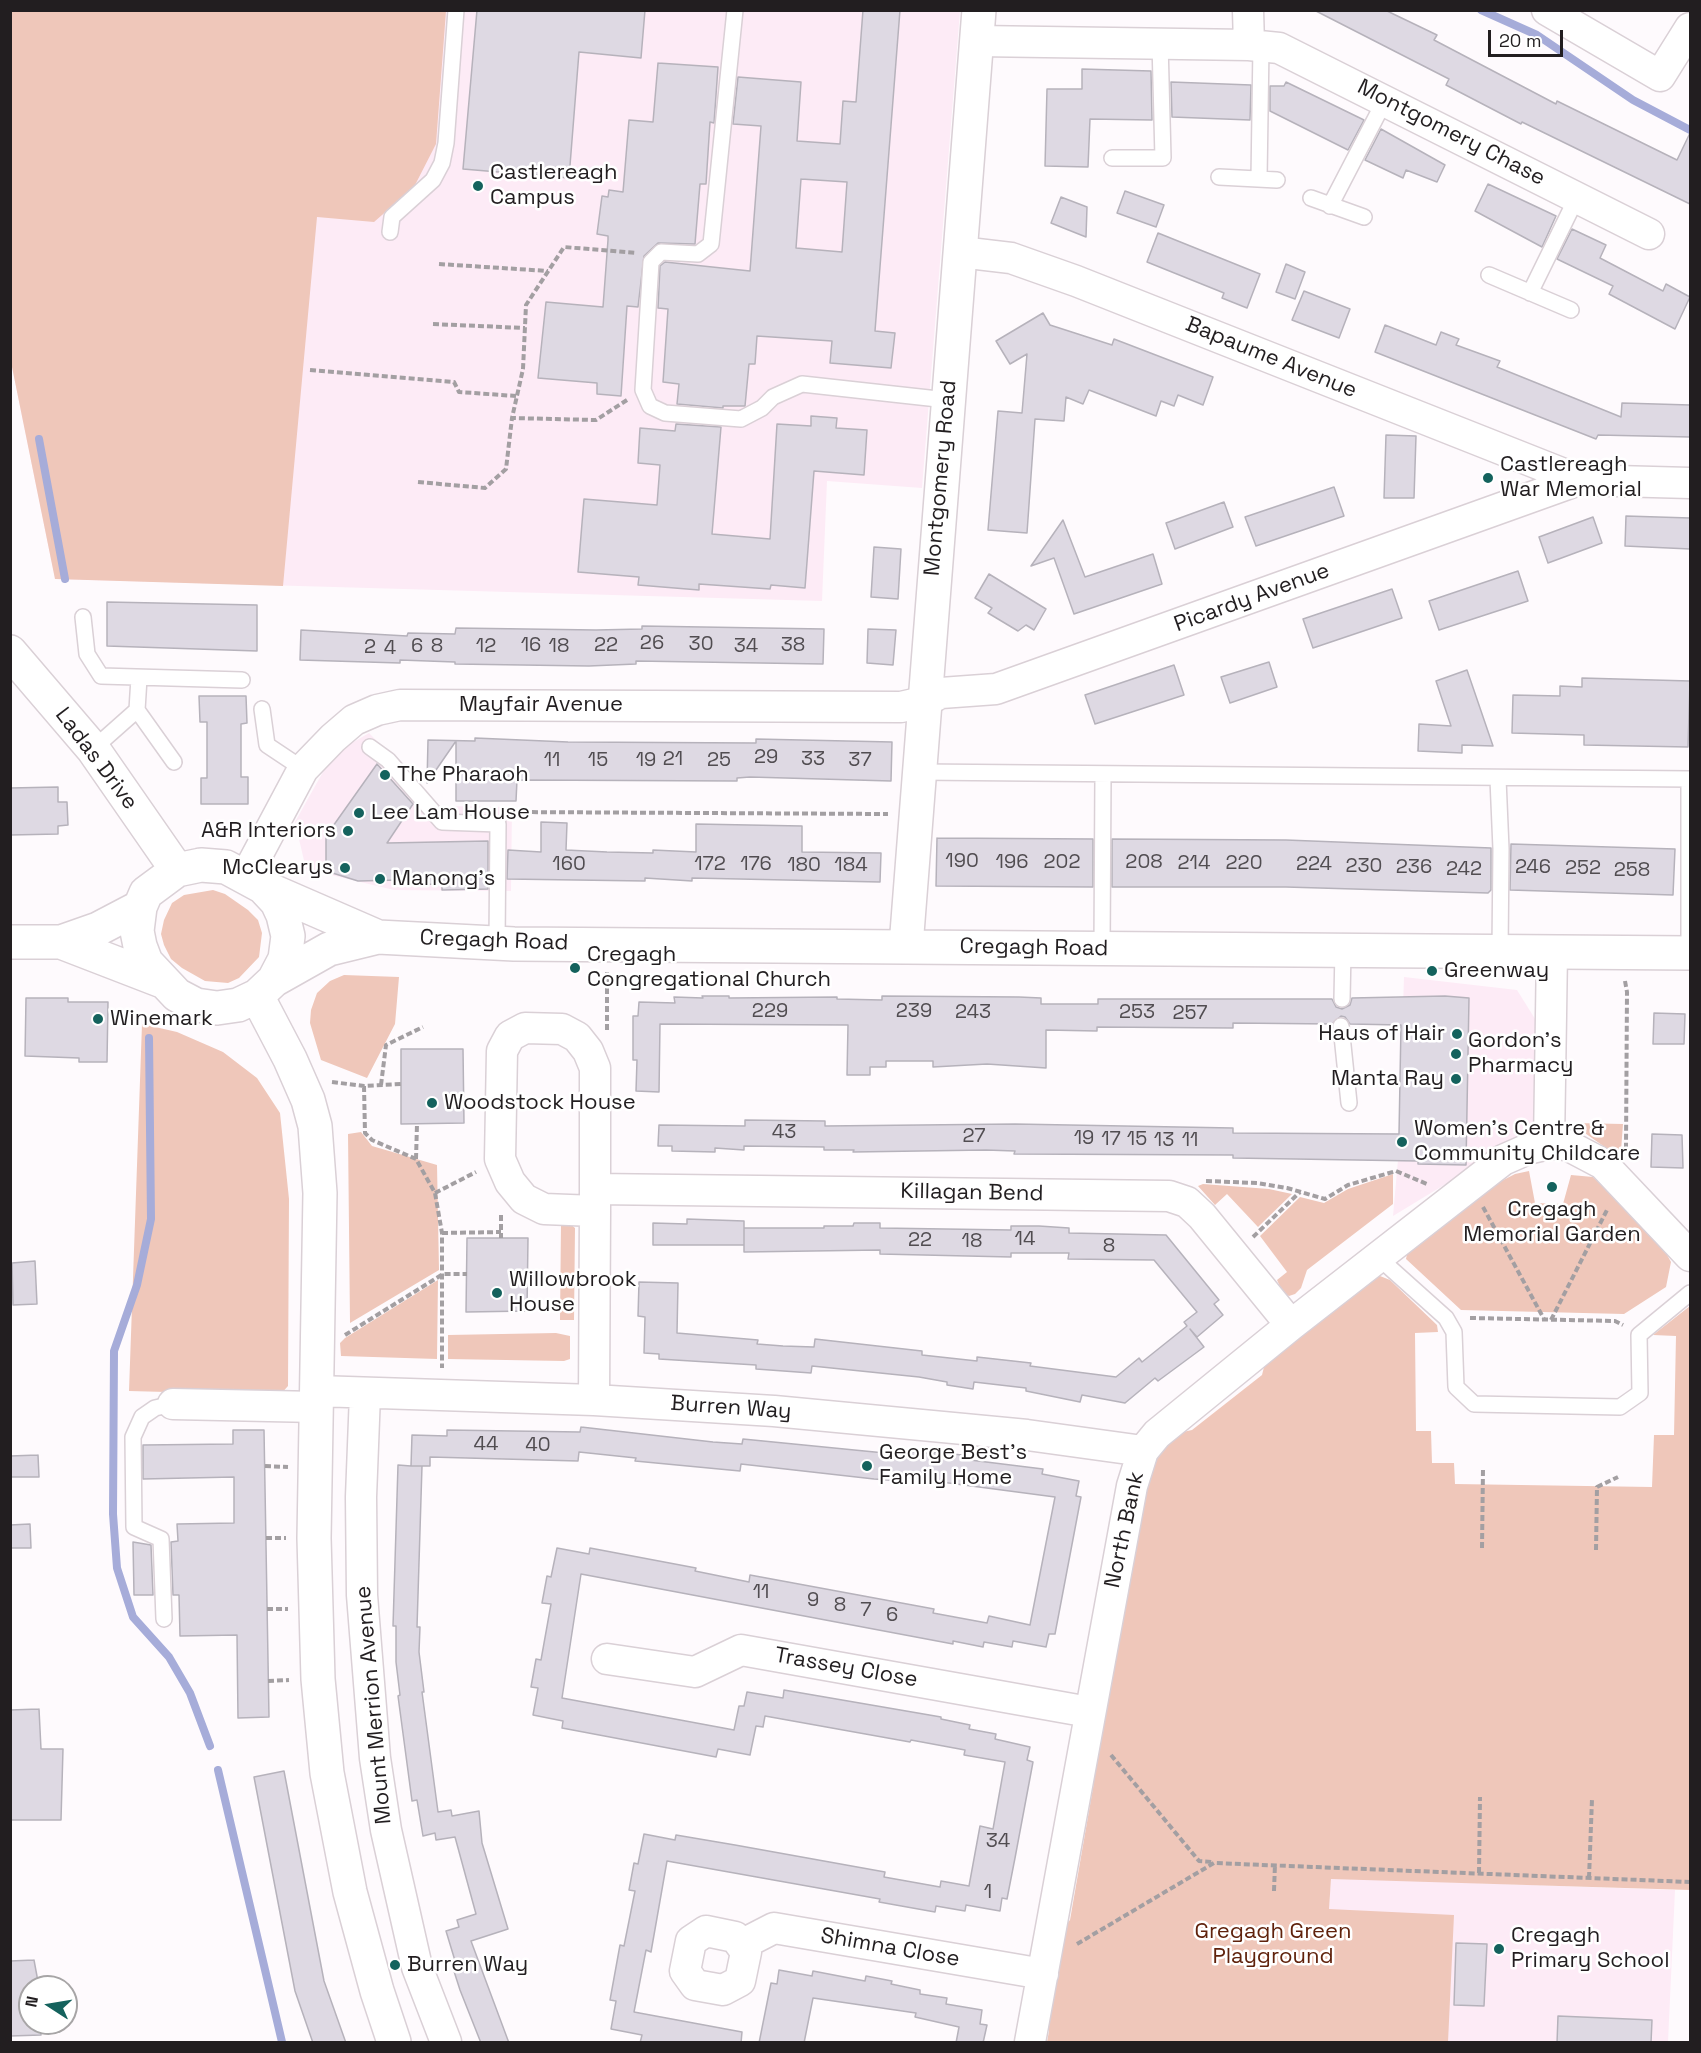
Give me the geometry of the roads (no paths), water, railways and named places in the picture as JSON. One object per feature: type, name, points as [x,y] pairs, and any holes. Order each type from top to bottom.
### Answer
[{"type":"street","points":[[1248,10],[1255,45]]},
{"type":"street","points":[[1547,10],[1660,76],[1690,28]]},
{"type":"street","name":"Montgomery Chase","points":[[978,26],[1160,43],[1255,45],[1279,48],[1304,58],[1649,234]]},
{"type":"street","name":"Montgomery Road","points":[[906,946],[923,702],[978,26]]},
{"type":"street","name":"Bapaume Avenue","points":[[960,252],[1011,258],[1076,281],[1579,480]]},
{"type":"street","points":[[1579,480],[1690,483]]},
{"type":"street","name":"Picardy Avenue","points":[[923,702],[941,693],[996,689],[1579,480]]},
{"type":"street","name":"Ladas Drive","points":[[10,652],[93,749],[177,870]]},
{"type":"street","name":"Mayfair Avenue","points":[[254,882],[303,769],[354,720],[376,710],[400,705],[901,708],[923,702]]},
{"type":"street","points":[[213,865],[226,867],[254,882],[277,902],[288,936],[285,959],[266,988],[238,1005],[217,1008],[196,1005],[177,995],[146,962],[137,931],[140,907],[146,893],[177,870],[213,865]]},
{"type":"street","name":"Cregagh Road","points":[[254,882],[378,937]]},
{"type":"street","points":[[10,942],[61,942],[98,929],[140,907]]},
{"type":"street","name":"Cregagh Road","points":[[266,988],[329,949],[378,937],[497,944],[1690,953]]},
{"type":"street","points":[[61,942],[162,981]]},
{"type":"street","points":[[1552,951],[1549,1144],[1567,1145],[1603,1164],[1690,1256]]},
{"type":"street","name":"Mount Merrion Avenue","points":[[266,988],[315,1126],[318,1158],[321,1239],[314,1609],[327,1773],[350,1892],[376,1991],[394,2043]]},
{"type":"street","name":"Killagan Bend","points":[[595,1200],[595,1068],[588,1051],[577,1037],[562,1029],[525,1028],[510,1036],[502,1051],[500,1159],[510,1182],[524,1198],[544,1209],[595,1200],[1169,1196],[1187,1202],[1291,1325]]},
{"type":"street","name":"North Bank","points":[[1030,2043],[1087,1721],[1132,1486],[1143,1451],[1157,1434],[1291,1325],[1503,1160],[1549,1144]]},
{"type":"street","points":[[594,1400],[595,1200]]},
{"type":"street","name":"Mount Merrion Avenue","points":[[365,1394],[361,1497],[362,1595],[375,1758],[386,1830],[415,1957],[446,2043]]},
{"type":"street","name":"Burren Way","points":[[317,1399],[365,1394],[594,1400],[785,1412],[1027,1435],[1143,1451]]},
{"type":"street","points":[[173,1404],[317,1399]]},
{"type":"street","name":"Trassey Close","points":[[607,1659],[695,1672],[741,1650],[1087,1721]]},
{"type":"street","name":"Shimna Close","points":[[741,1945],[774,1928],[1042,1974]]},
{"type":"lane","points":[[390,232],[392,218],[433,180],[442,163],[446,144],[456,10]]},
{"type":"lane","points":[[735,10],[711,244],[698,254],[661,252],[651,262],[643,390],[650,406],[664,413],[741,419],[762,408],[773,397],[802,384],[947,400]]},
{"type":"lane","points":[[1112,158],[1163,158],[1160,43]]},
{"type":"lane","points":[[1255,45],[1259,179]]},
{"type":"lane","points":[[1330,206],[1385,100]]},
{"type":"lane","points":[[1219,177],[1276,180]]},
{"type":"lane","points":[[1530,293],[1577,197]]},
{"type":"lane","points":[[1311,198],[1364,217]]},
{"type":"lane","points":[[1489,275],[1571,310]]},
{"type":"lane","points":[[83,617],[87,654],[102,676],[242,680]]},
{"type":"lane","points":[[140,678],[137,710],[174,762]]},
{"type":"lane","points":[[262,709],[267,745],[303,769]]},
{"type":"lane","points":[[93,749],[137,710]]},
{"type":"lane","points":[[370,747],[388,760],[442,822],[498,825],[497,944]]},
{"type":"lane","points":[[919,772],[1690,779],[1690,953]]},
{"type":"lane","points":[[1102,948],[1103,774]]},
{"type":"lane","points":[[1498,779],[1501,849],[1500,951]]},
{"type":"lane","points":[[1342,999],[1343,950]]},
{"type":"lane","points":[[1341,1026],[1349,1102]]},
{"type":"lane","points":[[1379,1258],[1446,1318],[1455,1332],[1456,1387],[1474,1404],[1620,1407],[1640,1393],[1639,1335],[1690,1293]]},
{"type":"lane","points":[[164,1618],[161,1539],[134,1527],[133,1437],[142,1417],[154,1408],[173,1404]]},
{"type":"waterway","points":[[1481,10],[1537,35],[1633,100],[1690,130]]},
{"type":"waterway","points":[[39,439],[65,579]]},
{"type":"waterway","points":[[149,1038],[151,1219],[137,1285],[114,1351],[113,1514],[117,1568],[133,1617],[169,1657],[190,1693],[210,1746]]},
{"type":"waterway","points":[[218,1770],[282,2042]]},
{"type":"place","name":"Castlereagh Campus","points":[[478,186]]},
{"type":"place","name":"Castlereagh War Memorial","points":[[1488,478]]},
{"type":"place","name":"The Pharaoh","points":[[385,775]]},
{"type":"place","name":"Lee Lam House","points":[[359,813]]},
{"type":"place","name":"A&R Interiors","points":[[348,831]]},
{"type":"place","name":"McClearys","points":[[345,868]]},
{"type":"place","name":"Manong’s","points":[[380,879]]},
{"type":"place","name":"Cregagh Congregational Church","points":[[575,968]]},
{"type":"place","name":"Greenway","points":[[1432,971]]},
{"type":"place","name":"Winemark","points":[[98,1019]]},
{"type":"place","name":"Haus of Hair","points":[[1457,1034]]},
{"type":"place","name":"Gordon's Pharmacy","points":[[1456,1054]]},
{"type":"place","name":"Manta Ray","points":[[1456,1079]]},
{"type":"place","name":"Woodstock House","points":[[432,1103]]},
{"type":"place","name":"Women’s Centre & Community Childcare","points":[[1402,1142]]},
{"type":"place","name":"Cregagh Memorial Garden","points":[[1552,1187]]},
{"type":"place","name":"Willowbrook House","points":[[497,1293]]},
{"type":"place","name":"George Best's Family Home","points":[[867,1466]]},
{"type":"place","name":"Cregagh Primary School","points":[[1499,1949]]},
{"type":"place","name":"Burren Way","points":[[395,1965]]},
{"type":"park label","name":"Gregagh Green Playground","points":[[1273,1944]]}]
